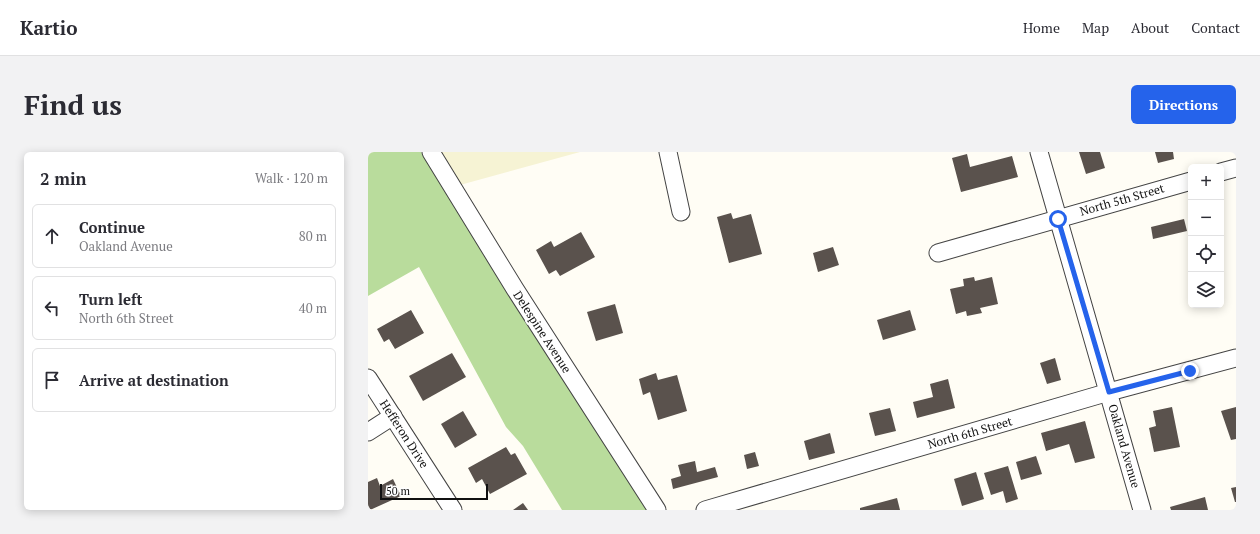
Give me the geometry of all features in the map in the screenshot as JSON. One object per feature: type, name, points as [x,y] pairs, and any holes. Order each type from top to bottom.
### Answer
[{"type":"street","name":"Delespine Avenue","points":[[431,152],[515,289],[656,510]]},
{"type":"street","points":[[668,152],[681,212]]},
{"type":"street","name":"Oakland Avenue","points":[[1039,152],[1142,510]]},
{"type":"street","points":[[1224,171],[1236,168]]},
{"type":"street","name":"North 5th Street","points":[[938,253],[1188,182]]},
{"type":"street","name":"North 6th Street","points":[[705,510],[1109,392],[1236,358]]},
{"type":"street","name":"Hefferon Drive","points":[[368,378],[453,510]]},
{"type":"street","points":[[368,432],[393,416]]},
{"type":"shaded area","points":[[440,152],[580,152],[460,185]]},
{"type":"green space","points":[[368,152],[421,152],[507,293],[647,510],[562,510],[523,446],[506,427],[419,267],[368,296]]},
{"type":"building","points":[[1079,152],[1100,152],[1105,168],[1086,174]]},
{"type":"building","points":[[1155,152],[1173,152],[1174,159],[1158,163]]},
{"type":"building","points":[[967,154],[970,167],[1012,156],[1018,177],[961,192],[952,158]]},
{"type":"building","points":[[731,213],[733,219],[751,214],[762,254],[729,263],[717,217]]},
{"type":"building","points":[[1184,219],[1187,231],[1153,239],[1151,227]]},
{"type":"building","points":[[581,232],[595,257],[560,276],[556,270],[549,274],[536,250],[551,241],[554,247]]},
{"type":"building","points":[[833,247],[839,265],[818,272],[813,253]]},
{"type":"building","points":[[974,277],[975,281],[992,277],[998,304],[980,308],[982,313],[967,316],[966,311],[956,314],[950,289],[964,286],[963,279]]},
{"type":"building","points":[[615,304],[623,333],[596,341],[587,312]]},
{"type":"building","points":[[411,310],[424,333],[395,349],[389,339],[384,342],[377,329]]},
{"type":"building","points":[[910,310],[916,330],[883,340],[877,320]]},
{"type":"building","points":[[452,353],[466,377],[423,401],[409,376]]},
{"type":"building","points":[[1055,358],[1061,380],[1047,384],[1040,363]]},
{"type":"building","points":[[656,373],[658,380],[677,375],[687,411],[658,420],[650,392],[643,395],[639,379]]},
{"type":"building","points":[[948,379],[955,408],[917,418],[913,402],[933,397],[930,384]]},
{"type":"building","points":[[1172,407],[1180,447],[1154,452],[1149,428],[1156,426],[1153,411]]},
{"type":"building","points":[[1236,407],[1236,439],[1231,440],[1221,411]]},
{"type":"building","points":[[890,408],[896,431],[875,436],[869,413]]},
{"type":"building","points":[[463,411],[477,435],[455,448],[441,424]]},
{"type":"building","points":[[1085,421],[1095,458],[1075,463],[1069,444],[1046,451],[1041,433]]},
{"type":"building","points":[[830,433],[835,453],[809,460],[804,441]]},
{"type":"building","points":[[506,447],[511,455],[515,453],[527,474],[490,494],[482,479],[476,483],[468,468]]},
{"type":"building","points":[[755,452],[759,466],[747,469],[744,455]]},
{"type":"building","points":[[1036,456],[1042,474],[1021,480],[1016,462]]},
{"type":"building","points":[[695,461],[697,472],[715,467],[718,477],[673,489],[671,479],[681,476],[678,465]]},
{"type":"building","points":[[1008,466],[1018,499],[1006,503],[1003,491],[991,495],[984,473]]},
{"type":"building","points":[[976,472],[984,499],[962,506],[954,479]]},
{"type":"building","points":[[377,478],[380,486],[393,479],[401,496],[370,510],[368,506],[368,482]]},
{"type":"building","points":[[1236,487],[1236,502],[1235,502],[1231,488]]},
{"type":"building","points":[[1205,497],[1208,510],[1171,510],[1170,507]]},
{"type":"building","points":[[897,498],[900,510],[860,510],[860,508]]},
{"type":"building","points":[[523,503],[528,510],[513,510]]},
{"type":"route","points":[[1058,219],[1084,312],[1109,392],[1190,371]]}]
